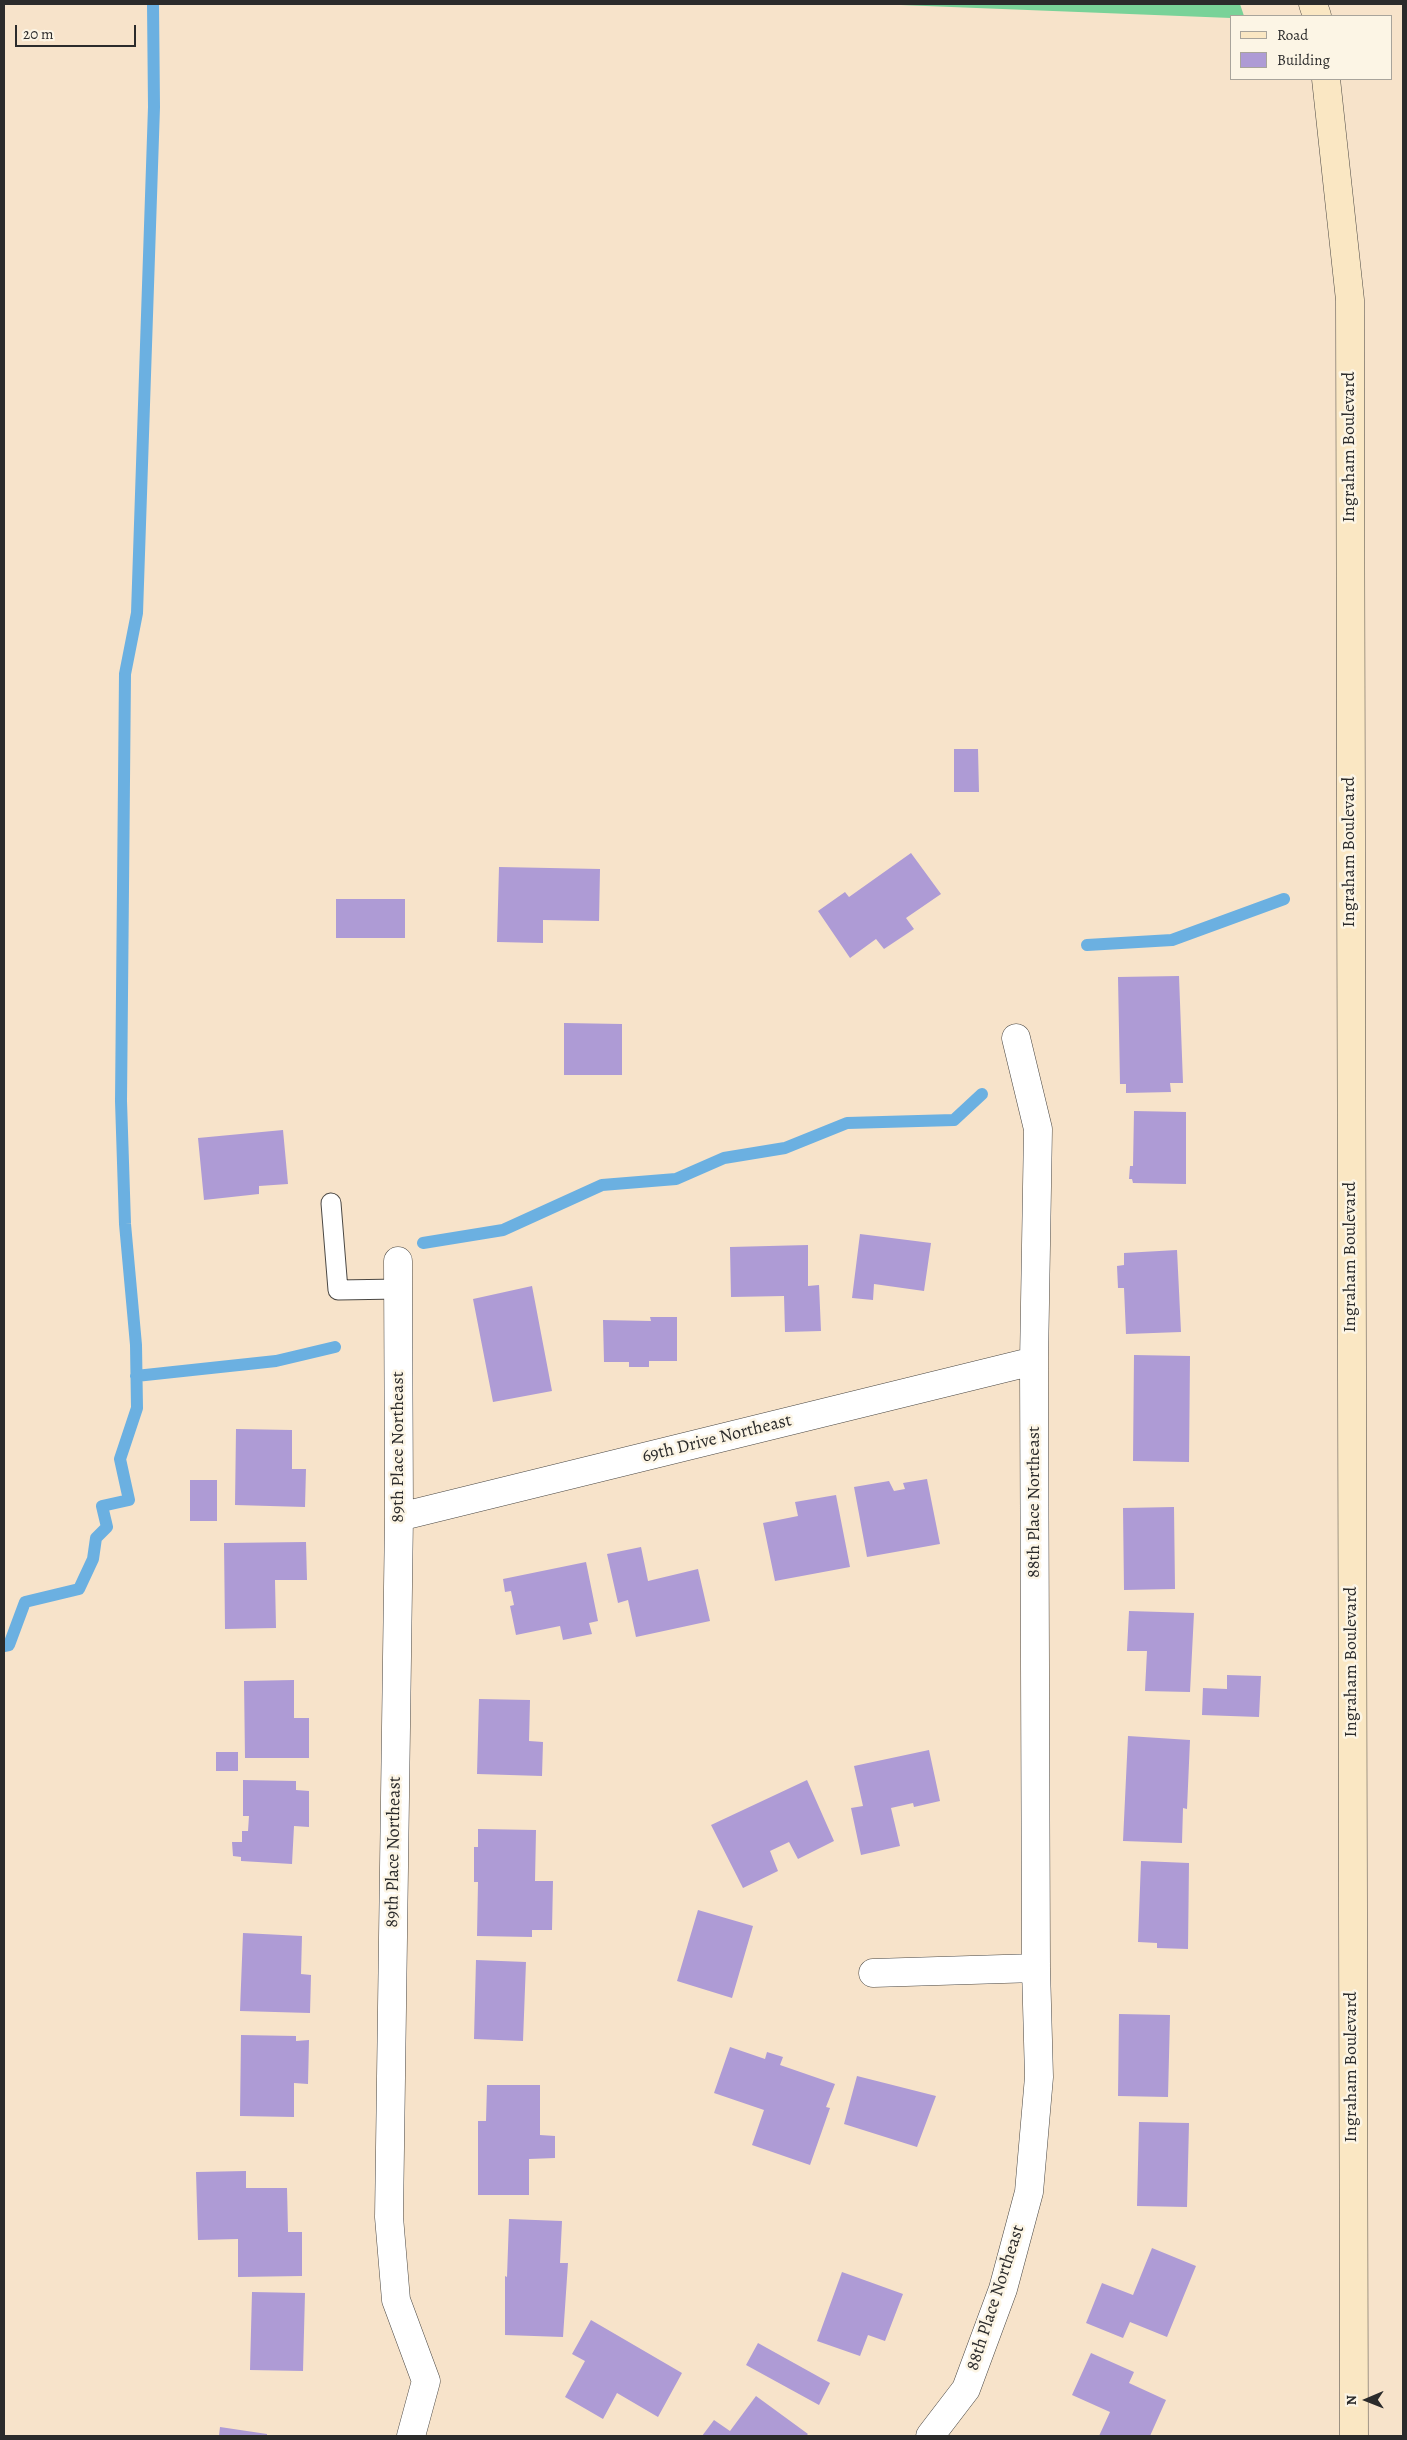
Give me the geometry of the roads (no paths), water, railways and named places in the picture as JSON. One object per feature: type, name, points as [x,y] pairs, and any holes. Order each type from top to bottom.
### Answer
[{"type":"main road","name":"Ingraham Boulevard","points":[[1326,80],[1350,310],[1354,2436]]},
{"type":"street","name":"88th Place Northeast","points":[[930,2436],[966,2389],[1003,2288],[1029,2192],[1039,2077],[1036,1968],[1034,1361],[1038,1129],[1016,1038]]},
{"type":"street","name":"89th Place Northeast","points":[[398,1261],[399,1518],[389,2217],[396,2300],[426,2381],[411,2436]]},
{"type":"street","name":"69th Drive Northeast","points":[[399,1518],[1034,1361]]},
{"type":"street","points":[[873,1973],[1036,1968]]},
{"type":"lane","points":[[331,1203],[338,1290],[399,1289]]},
{"type":"waterway","points":[[4,1646],[9,1645],[25,1602],[79,1589],[93,1559],[96,1538],[107,1527],[102,1506],[129,1500],[120,1459],[137,1408],[136,1345],[125,1224],[121,1101],[125,674],[137,613],[154,107],[153,4]]},
{"type":"waterway","points":[[1087,945],[1172,940],[1284,899]]},
{"type":"waterway","points":[[423,1243],[503,1230],[602,1185],[676,1179],[724,1158],[785,1148],[847,1123],[954,1120],[982,1094]]},
{"type":"waterway","points":[[136,1376],[276,1361],[335,1347]]}]
